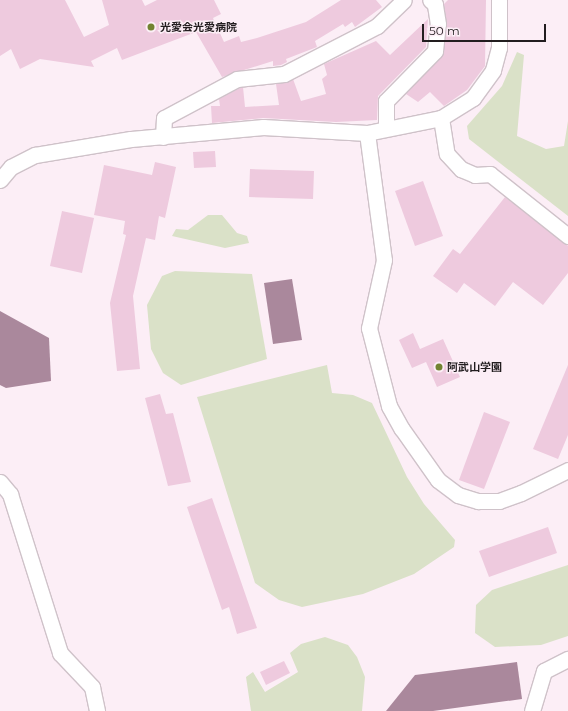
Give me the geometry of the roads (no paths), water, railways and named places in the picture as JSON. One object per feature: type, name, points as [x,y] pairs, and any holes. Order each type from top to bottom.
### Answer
[{"type":"street","points":[[163,136],[164,118],[237,79],[284,74],[377,26],[404,0]]},
{"type":"street","points":[[386,128],[386,101],[434,51],[438,24],[435,4],[430,0]]},
{"type":"street","points":[[0,180],[20,162],[50,151],[163,136],[263,127],[366,133],[441,118],[473,98],[493,70],[499,48],[499,0]]},
{"type":"street","points":[[441,118],[447,154],[461,169],[476,175],[490,174],[568,236]]},
{"type":"street","points":[[366,133],[384,260],[369,328],[389,406],[402,429],[438,480],[458,495],[478,501],[499,501],[521,493],[568,470]]},
{"type":"street","points":[[0,482],[10,494],[60,653],[92,687],[97,711]]},
{"type":"street","points":[[532,711],[544,671],[568,659]]},
{"type":"place","name":"光愛会光愛病院","points":[[151,27]]},
{"type":"place","name":"阿武山学園","points":[[439,367]]}]
